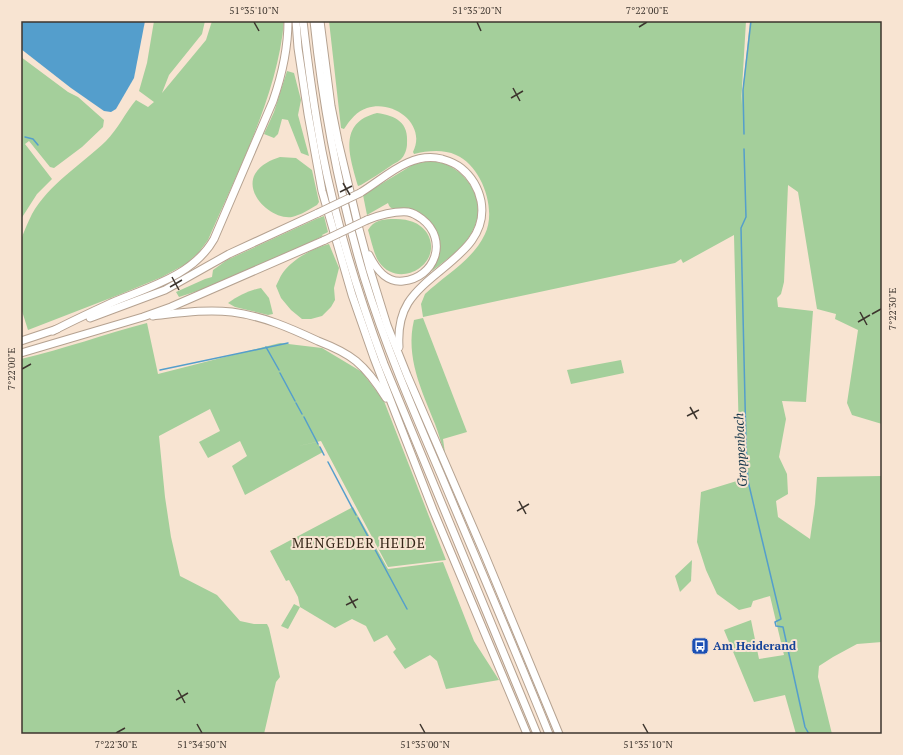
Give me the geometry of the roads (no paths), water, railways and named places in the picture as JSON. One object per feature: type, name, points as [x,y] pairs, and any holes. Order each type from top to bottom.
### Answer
[{"type":"highway","points":[[53,331],[175,276],[192,265],[204,253],[214,239],[281,79],[288,36],[288,21]]},
{"type":"highway","points":[[296,21],[308,114],[322,191],[336,243],[360,320],[404,436],[527,734]]},
{"type":"highway","points":[[303,21],[314,106],[322,152],[340,229],[355,282],[384,364],[537,734]]},
{"type":"highway","points":[[314,21],[324,104],[340,187],[351,232],[367,285],[387,344],[549,734]]},
{"type":"highway","points":[[320,21],[325,65],[335,127],[346,178],[387,325],[559,734]]},
{"type":"highway","points":[[21,341],[53,331],[165,290],[229,254],[360,193],[407,162],[425,157],[436,157],[453,162],[470,176],[480,196],[481,218],[474,237],[463,251],[419,289],[404,311],[398,332],[399,353]]},
{"type":"highway","points":[[22,353],[143,317],[171,307],[325,240],[367,220],[394,212],[409,212],[420,217],[430,226],[436,242],[436,254],[431,265],[424,273],[411,280],[399,281],[388,278],[382,275],[373,263],[359,229]]},
{"type":"highway","points":[[143,317],[201,311],[232,312],[250,315],[279,324],[330,346],[347,354],[371,376],[390,405],[398,426],[404,436]]},
{"type":"water","points":[[21,21],[145,21],[134,78],[116,109],[111,112],[104,111],[71,88],[21,49]]},
{"type":"waterway","name":"Groppenbach","points":[[744,134],[743,90],[751,21]]},
{"type":"waterway","points":[[25,137],[33,139],[38,145]]},
{"type":"waterway","name":"Groppenbach","points":[[744,149],[746,217],[741,228],[748,481],[781,619],[775,622],[776,626],[783,627],[805,727],[809,734]]},
{"type":"waterway","points":[[160,370],[288,343]]},
{"type":"waterway","points":[[266,347],[279,370]]},
{"type":"waterway","points":[[280,373],[295,401]]},
{"type":"waterway","points":[[296,403],[302,414]]},
{"type":"waterway","points":[[304,417],[318,444]]},
{"type":"waterway","points":[[320,447],[324,455]]},
{"type":"waterway","points":[[328,462],[356,515]]},
{"type":"waterway","points":[[358,518],[407,609]]},
{"type":"place","name":"Am Heiderand","points":[[700,646]]},
{"type":"district","name":"MENGEDER HEIDE","points":[[359,543]]}]
